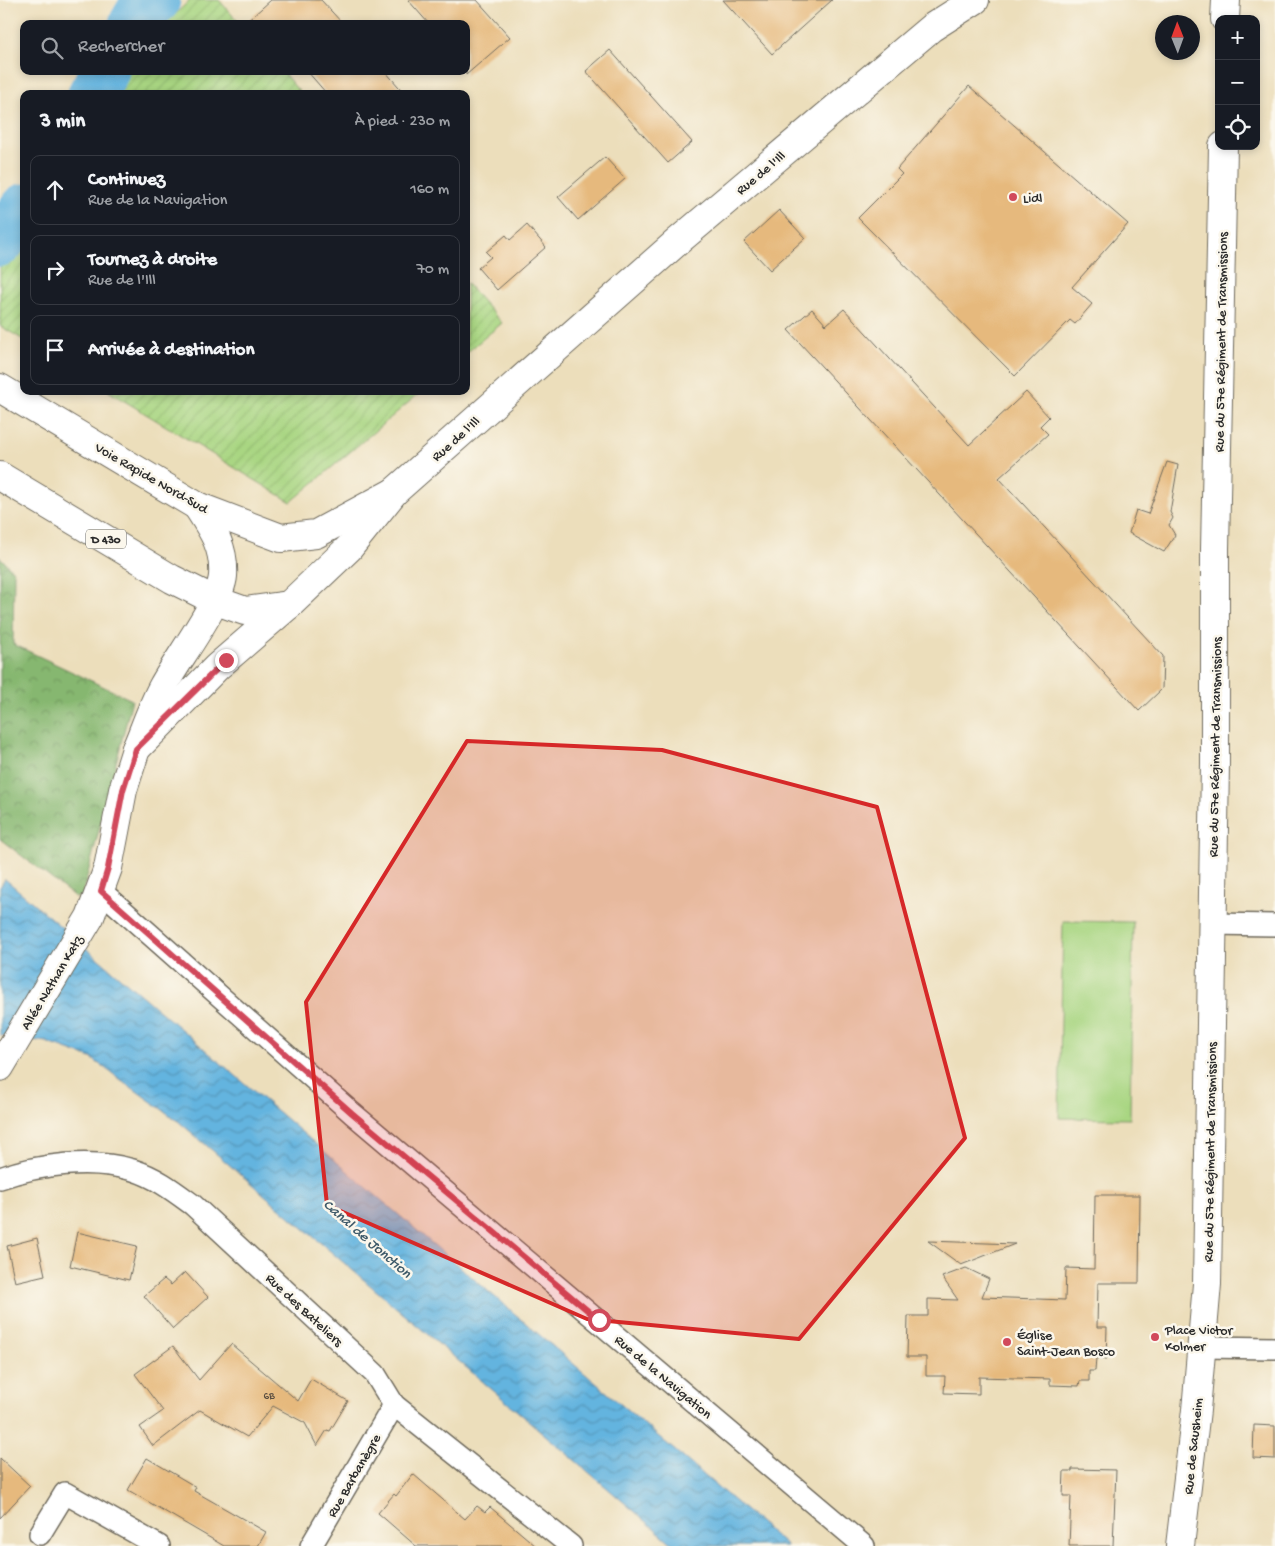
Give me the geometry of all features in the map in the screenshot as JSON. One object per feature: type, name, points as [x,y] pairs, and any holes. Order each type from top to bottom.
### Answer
[{"type":"main road","name":"Rue de l'Ill","points":[[931,28],[955,0]]},
{"type":"main road","name":"Rue de l'Ill","points":[[87,924],[101,891],[108,868],[123,790],[136,749],[217,667],[289,605],[349,548],[394,492],[677,242],[931,28],[975,0]]},
{"type":"main road","points":[[1226,0],[1226,15]]},
{"type":"main road","name":"Rue du 57e Régiment de Transmissions","points":[[1202,1347],[1207,1275],[1223,150]]},
{"type":"main road","name":"Voie Rapide Nord-Sud","points":[[0,388],[197,506],[281,538],[316,534],[394,492]]},
{"type":"main road","name":"D 430","points":[[0,476],[172,579],[214,600],[245,611],[289,605]]},
{"type":"main road","points":[[136,749],[162,686],[214,600],[223,577],[222,555],[218,539],[197,506]]},
{"type":"main road","name":"Allée Nathan Katz","points":[[3,1061],[87,924]]},
{"type":"main road","name":"Rue de Sausheim","points":[[1180,1546],[1202,1347]]},
{"type":"street","name":"Rue de la Navigation","points":[[101,891],[352,1113],[864,1546]]},
{"type":"street","points":[[1211,924],[1275,925]]},
{"type":"street","name":"Rue des Bateliers","points":[[0,1178],[43,1166],[96,1165],[133,1170],[163,1183],[193,1205],[375,1374],[394,1405],[571,1546]]},
{"type":"street","points":[[1202,1347],[1275,1348]]},
{"type":"street","name":"Rue Barbanègre","points":[[311,1546],[394,1405]]},
{"type":"street","points":[[40,1534],[65,1493],[159,1546]]},
{"type":"highlighted area","points":[[467,741],[662,750],[877,807],[965,1138],[799,1339],[587,1319],[327,1205],[306,1002]]},
{"type":"green space","points":[[190,0],[219,0],[236,20],[169,20]]},
{"type":"green space","points":[[121,75],[285,75],[298,90],[112,90]]},
{"type":"green space","points":[[20,241],[20,338],[0,326],[0,264]]},
{"type":"green space","points":[[470,287],[502,323],[470,350]]},
{"type":"green space","points":[[115,395],[417,395],[291,502]]},
{"type":"green space","points":[[0,557],[14,572],[13,644],[132,700],[82,897],[75,897],[0,839]]},
{"type":"green space","points":[[1063,921],[1133,922],[1130,1119],[1059,1118]]},
{"type":"water","name":"Canal de Jonction","points":[[5,879],[787,1546],[675,1546],[178,1121],[91,1058],[46,1042],[0,1035],[0,887]]},
{"type":"building","points":[[271,0],[321,0],[339,20],[248,20]]},
{"type":"building","points":[[408,0],[477,0],[510,37],[470,72],[470,20],[426,20]]},
{"type":"building","points":[[723,0],[832,0],[772,54]]},
{"type":"building","points":[[610,50],[692,142],[668,163],[586,71]]},
{"type":"building","points":[[310,75],[388,75],[402,90],[324,90]]},
{"type":"building","name":"Lidl","points":[[969,86],[1128,224],[1072,287],[1092,304],[1075,324],[1070,320],[1015,376],[858,218],[902,174],[897,169]]},
{"type":"building","points":[[605,157],[625,179],[578,220],[558,197]]},
{"type":"building","points":[[779,210],[805,238],[770,270],[744,242]]},
{"type":"building","points":[[527,225],[546,247],[497,290],[478,268],[491,257],[486,252],[506,235],[510,240]]},
{"type":"building","points":[[812,309],[826,325],[844,309],[969,445],[1026,392],[1049,417],[1040,426],[1048,434],[999,478],[1163,656],[1162,689],[1139,711],[788,330]]},
{"type":"building","points":[[1167,462],[1178,465],[1170,512],[1173,518],[1169,525],[1175,535],[1164,552],[1129,533],[1136,510],[1148,514]]},
{"type":"building","name":"Église Saint-Jean Bosco","points":[[1095,1195],[1140,1195],[1139,1283],[1098,1283],[1097,1327],[1107,1327],[1106,1359],[1096,1358],[1095,1371],[1089,1371],[1089,1381],[1080,1381],[1079,1386],[1050,1385],[1050,1379],[979,1377],[979,1394],[944,1393],[945,1376],[926,1376],[926,1357],[907,1357],[908,1316],[928,1316],[928,1299],[958,1300],[942,1277],[966,1268],[989,1279],[982,1297],[1065,1300],[1066,1268],[1094,1269]]},
{"type":"building","points":[[77,1232],[137,1246],[129,1280],[70,1266]]},
{"type":"building","points":[[37,1238],[45,1275],[15,1282],[7,1246]]},
{"type":"building","points":[[928,1241],[1015,1244],[961,1265]]},
{"type":"building","points":[[185,1272],[208,1297],[173,1329],[144,1296],[164,1279],[171,1285]]},
{"type":"building","points":[[231,1344],[298,1401],[311,1379],[348,1401],[330,1431],[327,1430],[317,1446],[305,1423],[273,1406],[247,1437],[200,1410],[153,1446],[140,1427],[163,1411],[135,1374],[173,1346],[199,1380]]},
{"type":"building","points":[[1254,1425],[1275,1426],[1275,1459],[1253,1458]]},
{"type":"building","points":[[0,1458],[30,1486],[0,1518]]},
{"type":"building","points":[[147,1458],[196,1487],[194,1491],[266,1532],[258,1546],[224,1546],[128,1490]]},
{"type":"building","points":[[1072,1469],[1116,1470],[1113,1546],[1069,1546],[1071,1496],[1063,1496],[1064,1471],[1072,1471]]},
{"type":"building","points":[[413,1474],[465,1519],[477,1506],[485,1512],[490,1507],[536,1546],[416,1546],[378,1513],[394,1494],[396,1496]]},
{"type":"waterway","points":[[135,20],[140,12],[156,0]]},
{"type":"waterway","points":[[94,90],[103,75]]},
{"type":"waterway","points":[[0,242],[20,214]]},
{"type":"place","name":"Lidl","points":[[1013,197]]},
{"type":"place","name":"Place Victor Kolmer","points":[[1155,1337]]},
{"type":"place","name":"Église Saint-Jean Bosco","points":[[1007,1342]]},
{"type":"route","points":[[226,660],[136,749],[123,790],[108,868],[101,891],[352,1113],[599,1320]]}]
